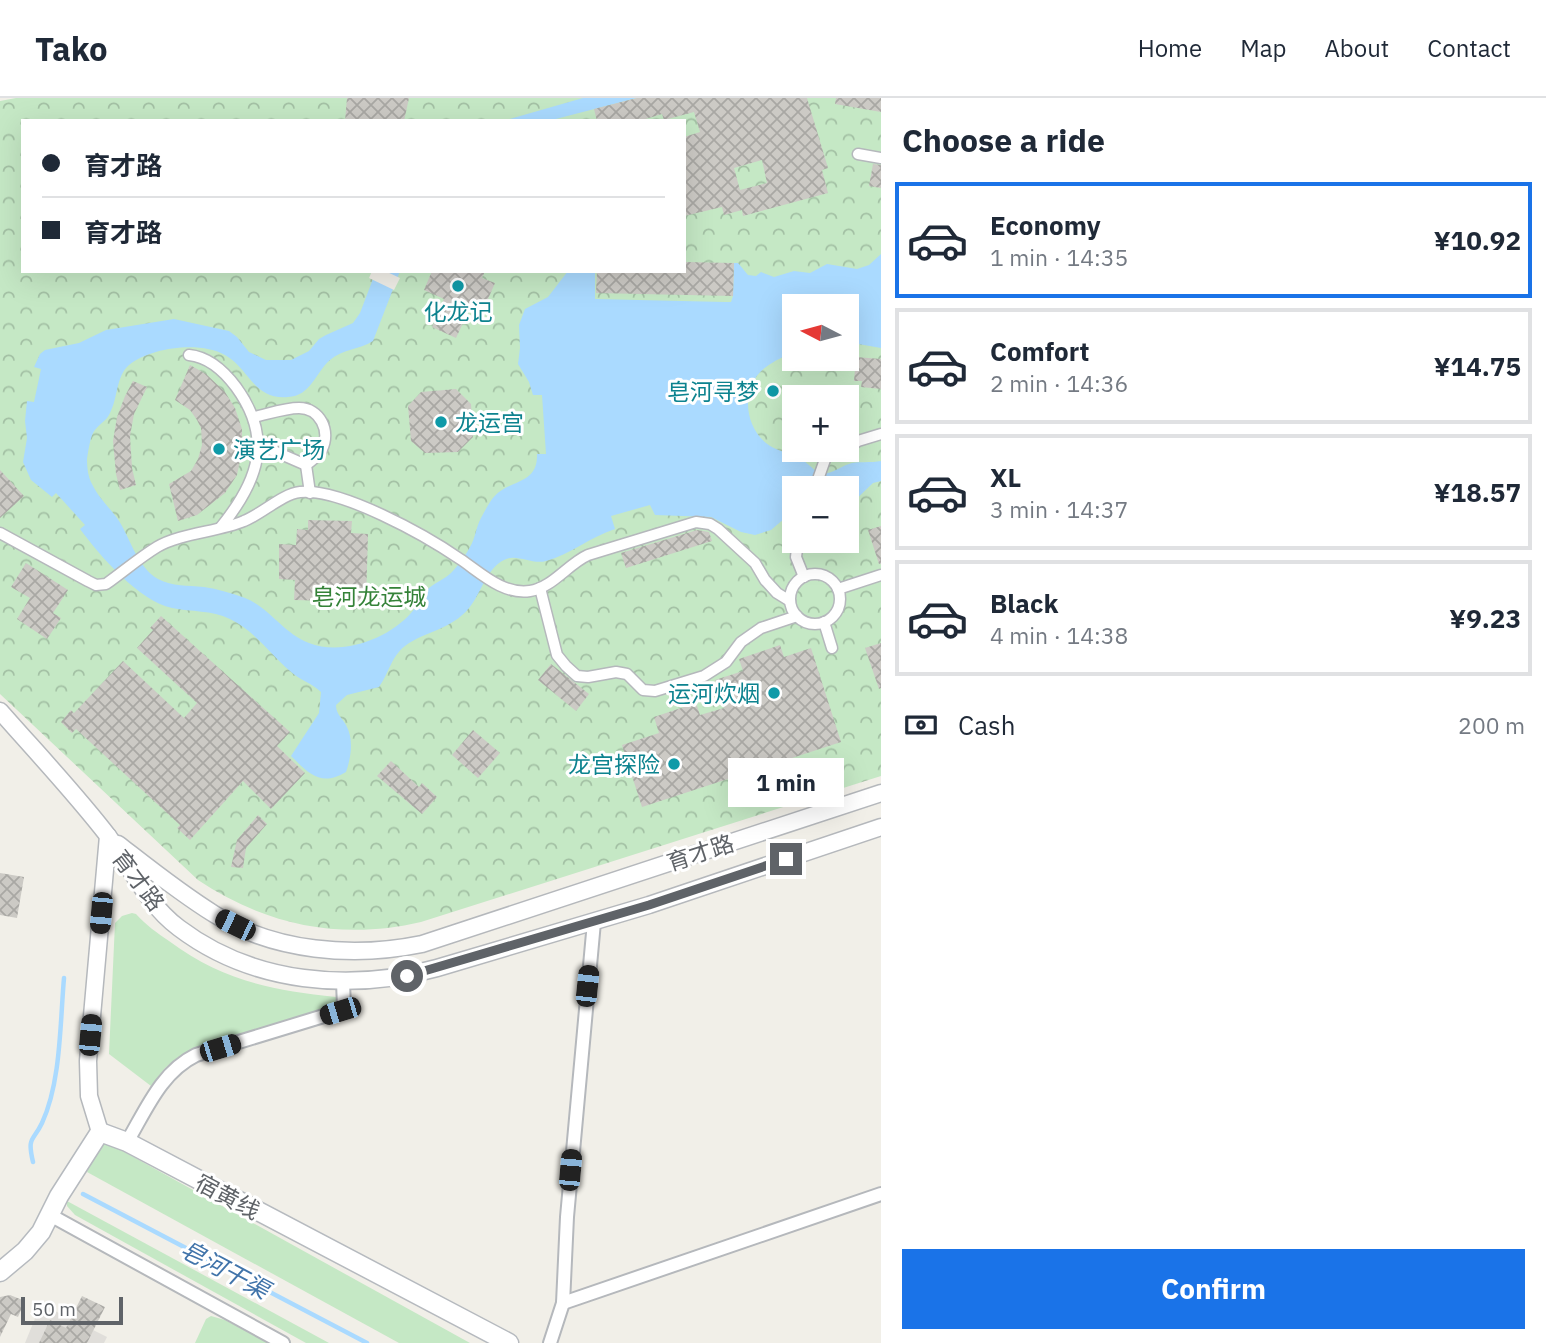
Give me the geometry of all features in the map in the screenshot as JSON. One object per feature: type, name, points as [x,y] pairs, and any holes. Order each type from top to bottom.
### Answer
[{"type":"main road","name":"宿黄线","points":[[100,1132],[127,1142],[509,1343]]},
{"type":"main road","points":[[0,1272],[25,1251],[41,1232],[59,1196],[100,1132]]},
{"type":"street","points":[[858,154],[881,158]]},
{"type":"street","points":[[189,355],[200,356],[217,366],[247,402],[257,430],[255,468],[248,487],[237,507],[220,528]]},
{"type":"street","points":[[254,417],[298,408],[310,410],[319,416],[326,431],[325,443],[321,453],[306,465]]},
{"type":"street","points":[[859,441],[881,434]]},
{"type":"street","points":[[257,449],[267,447],[306,465]]},
{"type":"street","points":[[306,465],[310,493]]},
{"type":"street","points":[[0,533],[88,581],[106,584],[158,546],[243,522],[288,495],[300,492],[321,493],[369,507],[458,557],[498,585],[517,591],[530,591],[540,589],[575,561],[588,555],[703,522],[718,529],[743,550],[777,593],[790,601],[797,616],[811,624],[824,622],[838,610],[840,602],[838,589],[831,579],[816,574],[804,577],[794,585],[790,601]]},
{"type":"street","points":[[796,553],[804,577]]},
{"type":"street","points":[[838,589],[881,575]]},
{"type":"street","points":[[540,589],[557,655],[566,666],[577,676],[589,677],[616,672],[626,674],[643,690],[655,691],[704,676],[726,663],[741,642],[761,628],[797,616]]},
{"type":"street","points":[[824,622],[832,648]]},
{"type":"street","points":[[0,711],[108,836],[88,1060],[89,1096],[100,1132]]},
{"type":"street","name":"育才路","points":[[108,836],[216,915],[254,934],[296,945],[361,952],[422,944],[881,793]]},
{"type":"street","name":"育才路","points":[[108,836],[141,890],[178,928],[248,966],[309,979],[343,982],[407,976],[594,922],[881,827]]},
{"type":"street","points":[[550,1343],[562,1303],[569,1189],[594,922]]},
{"type":"street","points":[[127,1142],[165,1079],[182,1063],[196,1055],[340,1011],[344,1007],[343,982]]},
{"type":"street","points":[[562,1303],[881,1194]]},
{"type":"street","points":[[50,1215],[283,1343]]},
{"type":"shaded area","points":[[41,1304],[107,1337],[104,1343],[25,1343]]},
{"type":"green space","name":"皂河龙运城","points":[[16,98],[881,98],[881,776],[421,922],[391,927],[362,930],[305,925],[250,908],[198,880],[0,694],[0,101]]},
{"type":"green space","points":[[132,913],[189,955],[209,966],[269,987],[336,997],[337,1006],[202,1046],[177,1058],[151,1086],[109,1054],[115,923],[122,916]]},
{"type":"green space","points":[[100,1144],[110,1144],[470,1343],[399,1343],[87,1172]]},
{"type":"green space","points":[[67,1201],[329,1343],[306,1343],[75,1215],[67,1206]]},
{"type":"green space","points":[[211,1316],[225,1320],[268,1343],[195,1343],[206,1319]]},
{"type":"water","points":[[583,98],[637,98],[556,119],[510,119]]},
{"type":"water","points":[[881,254],[881,348],[859,344],[859,294],[782,294],[782,358],[769,365],[752,384],[749,415],[758,435],[770,446],[782,451],[782,462],[805,462],[822,473],[852,463],[881,461],[881,481],[873,483],[859,496],[859,476],[782,476],[782,521],[771,530],[755,535],[741,532],[711,517],[655,515],[650,505],[611,516],[615,529],[555,558],[541,562],[514,558],[504,560],[488,575],[473,602],[462,615],[400,650],[379,687],[347,695],[336,705],[349,730],[351,748],[346,772],[329,778],[310,773],[291,756],[319,713],[321,692],[294,674],[239,624],[223,616],[159,604],[134,587],[88,540],[80,529],[85,525],[56,493],[52,497],[31,480],[23,462],[27,438],[27,401],[34,402],[41,369],[34,367],[45,350],[79,343],[106,330],[174,319],[229,331],[249,352],[266,360],[291,360],[309,351],[319,339],[353,323],[360,313],[375,273],[399,273],[373,341],[335,356],[307,388],[296,396],[276,397],[267,394],[225,355],[203,348],[163,350],[138,359],[129,365],[122,375],[113,407],[92,436],[87,459],[94,489],[117,518],[144,567],[158,579],[175,585],[209,588],[240,596],[254,602],[300,639],[309,643],[336,647],[364,643],[401,622],[411,613],[426,591],[454,570],[472,544],[481,518],[494,497],[530,475],[534,470],[537,454],[546,454],[542,395],[533,395],[518,364],[519,325],[525,309],[548,297],[566,273],[595,273],[595,299],[731,302],[734,263],[738,263],[748,275],[756,276],[761,272],[774,277],[794,271],[810,273],[827,264],[857,269],[869,265]]},
{"type":"pier","points":[[371,273],[389,273],[400,278],[394,290],[369,278]]},
{"type":"building","points":[[347,98],[409,98],[404,119],[345,119]]},
{"type":"building","points":[[637,98],[807,98],[828,168],[822,170],[828,193],[743,216],[742,210],[724,215],[722,207],[686,216],[686,136],[700,132],[694,112],[668,119],[664,119],[662,114],[646,119],[596,119],[594,109]],"holes":[[[762,160],[767,183],[740,190],[734,168]]]},
{"type":"building","points":[[836,98],[881,98],[881,112],[835,104]]},
{"type":"building","points":[[873,164],[881,165],[881,188],[869,186]]},
{"type":"building","points":[[686,262],[734,263],[733,296],[596,293],[597,273],[686,273]]},
{"type":"building","points":[[431,273],[484,273],[482,278],[495,283],[481,315],[469,310],[456,338],[432,327],[444,299],[424,290]]},
{"type":"building","points":[[859,357],[881,359],[881,389],[861,387],[862,381],[854,381],[855,371],[859,371]]},
{"type":"building","points":[[190,365],[206,374],[225,392],[235,408],[242,429],[242,451],[237,475],[225,493],[197,515],[178,521],[169,484],[191,471],[202,445],[201,428],[197,420],[190,410],[175,400]]},
{"type":"building","points":[[133,381],[147,387],[134,414],[130,436],[136,485],[120,490],[113,441],[117,417]]},
{"type":"building","name":"龙运宫","points":[[456,389],[471,404],[473,437],[458,452],[425,453],[411,441],[408,406],[421,392]]},
{"type":"building","points":[[0,470],[24,496],[0,518]]},
{"type":"building","points":[[308,520],[352,521],[351,533],[368,534],[366,602],[294,600],[295,580],[279,579],[279,544],[296,545],[297,529],[308,530]]},
{"type":"building","points":[[881,526],[881,564],[879,564],[868,530]]},
{"type":"building","points":[[697,530],[709,532],[712,541],[626,568],[621,553]]},
{"type":"building","points":[[26,563],[68,590],[53,613],[61,618],[47,639],[17,619],[30,598],[11,587]]},
{"type":"building","points":[[161,616],[290,732],[277,746],[305,773],[271,809],[243,781],[190,840],[177,828],[180,825],[76,729],[72,733],[61,722],[71,710],[74,713],[123,661],[184,718],[197,703],[137,648]]},
{"type":"building","points":[[881,643],[881,688],[879,689],[865,648]]},
{"type":"building","points":[[780,645],[784,657],[811,648],[841,742],[642,807],[622,745],[659,733],[654,717],[696,703],[700,715],[724,708],[715,680],[743,671],[739,659]]},
{"type":"building","points":[[551,664],[589,694],[576,711],[538,680]]},
{"type":"building","points":[[473,730],[500,753],[478,778],[452,755]]},
{"type":"building","points":[[391,761],[419,787],[422,783],[437,797],[422,814],[377,776]]},
{"type":"building","points":[[258,815],[267,824],[246,848],[243,868],[231,867],[237,840]]},
{"type":"building","points":[[0,873],[24,877],[17,918],[0,915]]},
{"type":"building","points":[[10,1295],[25,1301],[18,1317],[11,1314],[0,1337],[0,1297]]},
{"type":"building","points":[[82,1296],[105,1307],[87,1343],[39,1343],[50,1320],[66,1328]]},
{"type":"waterway","name":"皂河干渠","points":[[33,1162],[31,1143],[42,1123],[53,1089],[64,978]]},
{"type":"waterway","name":"皂河干渠","points":[[83,1194],[367,1343]]},
{"type":"place","name":"化龙记","points":[[458,286]]},
{"type":"place","name":"皂河寻梦","points":[[773,391]]},
{"type":"place","name":"龙运宫","points":[[441,422]]},
{"type":"place","name":"演艺广场","points":[[219,449]]},
{"type":"place","name":"运河炊烟","points":[[774,693]]},
{"type":"place","name":"龙宫探险","points":[[674,764]]},
{"type":"route","points":[[407,976],[649,905],[786,859]]}]
